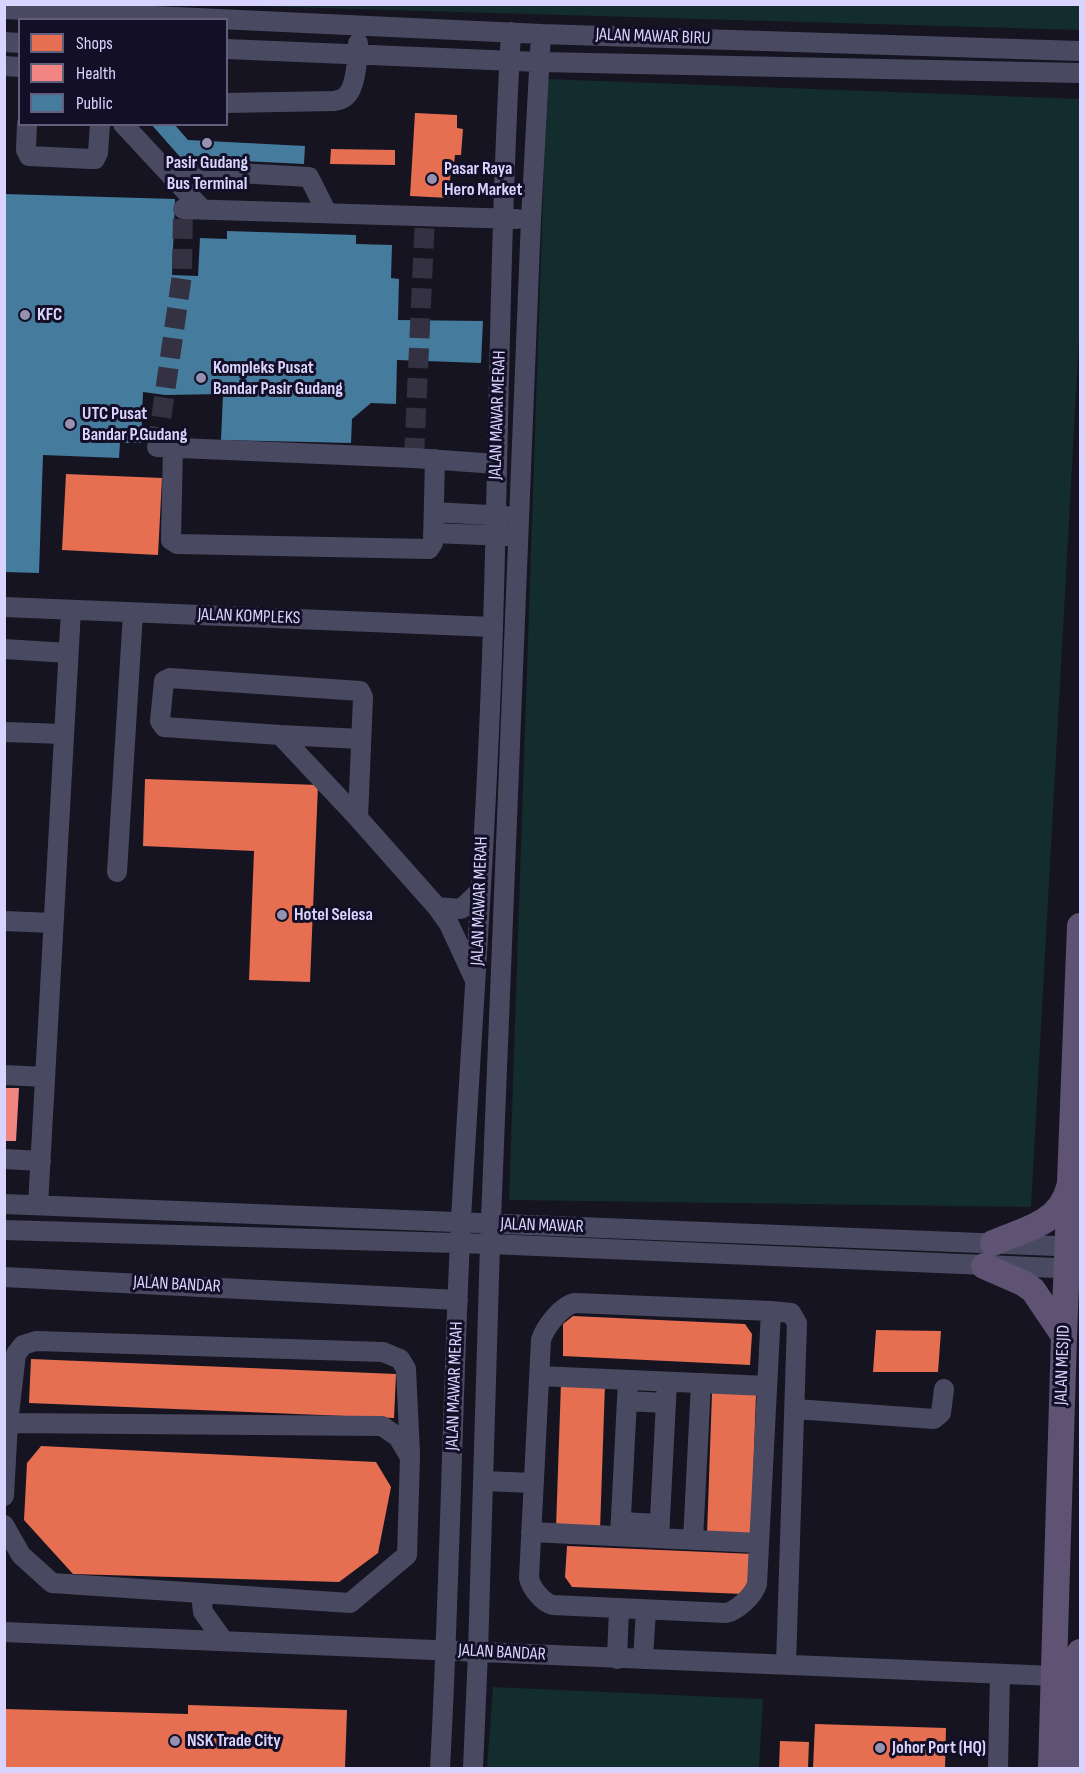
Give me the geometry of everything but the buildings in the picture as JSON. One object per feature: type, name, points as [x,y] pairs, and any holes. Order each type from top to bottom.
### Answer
[{"type":"main road","name":"JALAN MESJID","points":[[1051,1768],[1064,1336],[1074,1257],[1071,1166],[1080,926]]},
{"type":"main road","points":[[1064,1336],[1033,1290],[989,1254],[1048,1220],[1058,1210],[1068,1191],[1071,1166]]},
{"type":"main road","points":[[1077,1768],[1080,1652]]},
{"type":"street","name":"JALAN MAWAR BIRU","points":[[4,9],[192,18]]},
{"type":"street","name":"JALAN MAWAR BIRU","points":[[228,20],[541,34],[1080,51]]},
{"type":"street","points":[[228,103],[343,99],[353,86],[359,26]]},
{"type":"street","name":"JALAN MAWAR MERAH","points":[[440,1768],[447,1651],[461,1222],[476,983],[493,627],[496,464],[511,32]]},
{"type":"street","name":"JALAN MAWAR MERAH","points":[[473,1768],[490,1244],[531,219],[541,34]]},
{"type":"street","name":"JALAN MAWAR BIRU","points":[[228,50],[539,62],[1080,73]]},
{"type":"street","points":[[27,126],[26,150],[29,156],[91,159],[94,159],[98,153],[100,126]]},
{"type":"street","points":[[125,126],[166,169],[193,209],[531,219]]},
{"type":"street","points":[[166,169],[309,177],[327,213]]},
{"type":"street","points":[[435,459],[432,547],[425,550],[174,543],[171,537],[165,448],[435,459],[496,464]]},
{"type":"street","points":[[434,512],[495,515],[519,526]]},
{"type":"street","points":[[433,533],[494,535],[519,526]]},
{"type":"street","name":"JALAN KOMPLEKS","points":[[4,608],[493,627]]},
{"type":"street","points":[[38,1205],[71,610]]},
{"type":"street","points":[[117,872],[133,613]]},
{"type":"street","points":[[4,650],[68,653]]},
{"type":"street","points":[[358,818],[363,697],[360,691],[170,678],[164,681],[160,721],[164,727],[361,739]]},
{"type":"street","points":[[4,732],[64,734]]},
{"type":"street","points":[[280,735],[437,907],[458,941],[476,983]]},
{"type":"street","points":[[437,907],[461,909],[480,891]]},
{"type":"street","points":[[4,921],[53,923]]},
{"type":"street","points":[[4,1075],[45,1077]]},
{"type":"street","points":[[4,1159],[40,1161]]},
{"type":"street","name":"JALAN MAWAR","points":[[4,1204],[461,1222],[989,1254]]},
{"type":"street","name":"JALAN MAWAR","points":[[4,1230],[461,1244],[1074,1257]]},
{"type":"street","name":"JALAN BANDAR","points":[[4,1276],[458,1300]]},
{"type":"street","points":[[771,1311],[757,1587],[732,1612],[726,1613],[547,1604],[530,1581],[541,1340],[544,1333],[566,1307],[572,1303],[580,1303],[771,1311],[791,1313],[797,1323],[786,1664]]},
{"type":"street","points":[[4,1496],[6,1423],[16,1354],[23,1345],[36,1341],[383,1352],[400,1359],[405,1369],[410,1457],[407,1555],[350,1604],[202,1603],[52,1582],[21,1555],[4,1525]]},
{"type":"street","points":[[539,1376],[767,1386]]},
{"type":"street","points":[[620,1529],[628,1380]]},
{"type":"street","points":[[659,1531],[667,1382]]},
{"type":"street","points":[[693,1540],[701,1383]]},
{"type":"street","points":[[795,1409],[934,1419],[941,1413],[944,1389]]},
{"type":"street","points":[[627,1401],[666,1403]]},
{"type":"street","points":[[6,1423],[382,1426],[398,1437],[410,1457]]},
{"type":"street","points":[[483,1481],[534,1483]]},
{"type":"street","points":[[531,1532],[620,1529],[659,1531],[693,1540],[759,1543]]},
{"type":"street","points":[[189,1638],[202,1603]]},
{"type":"street","points":[[202,1603],[223,1640]]},
{"type":"street","points":[[617,1659],[619,1608]]},
{"type":"street","points":[[643,1659],[646,1610]]},
{"type":"street","name":"JALAN BANDAR","points":[[4,1632],[1054,1676]]},
{"type":"street","points":[[998,1768],[1000,1674]]},
{"type":"green space","points":[[217,4],[1080,4],[1080,30],[217,5]]},
{"type":"green space","points":[[547,79],[1080,99],[1080,321],[1031,1207],[509,1200]]},
{"type":"green space","points":[[493,1687],[763,1699],[759,1768],[487,1768]]},
{"type":"tunnel","points":[[157,447],[182,275],[183,209]]},
{"type":"tunnel","points":[[414,458],[425,216]]},
{"type":"place","name":"Pasir Gudang Bus Terminal","points":[[207,143]]},
{"type":"place","name":"Pasar Raya Hero Market","points":[[432,179]]},
{"type":"place","name":"KFC","points":[[25,315]]},
{"type":"place","name":"Kompleks Pusat Bandar Pasir Gudang","points":[[201,378]]},
{"type":"place","name":"UTC Pusat Bandar P.Gudang","points":[[70,424]]},
{"type":"place","name":"Hotel Selesa","points":[[282,915]]},
{"type":"place","name":"NSK Trade City","points":[[175,1741]]},
{"type":"place","name":"Johor Port (HQ)","points":[[880,1748]]}]
